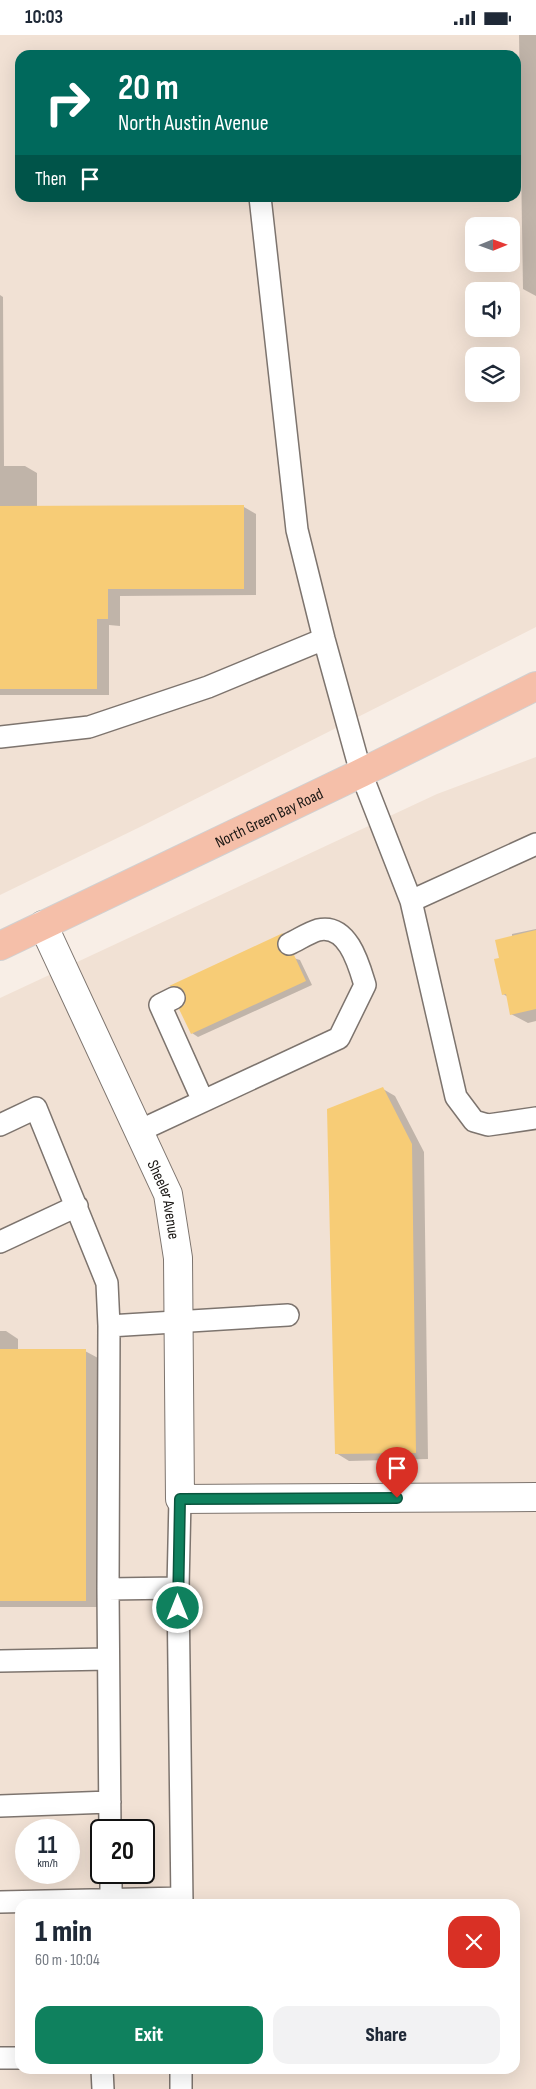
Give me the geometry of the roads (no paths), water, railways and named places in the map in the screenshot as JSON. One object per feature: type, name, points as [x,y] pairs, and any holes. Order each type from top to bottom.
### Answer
[{"type":"main road","name":"North Green Bay Road","points":[[0,946],[361,773],[536,686]]},
{"type":"street","name":"Sheeler Avenue","points":[[43,925],[168,1194],[178,1258],[180,1499]]},
{"type":"street","points":[[180,1499],[536,1497]]},
{"type":"lane","points":[[261,202],[297,530],[324,639],[361,773],[411,901],[456,1097],[474,1121],[488,1125],[536,1118]]},
{"type":"lane","points":[[0,737],[88,727],[208,687],[324,639]]},
{"type":"lane","points":[[411,901],[536,844]]},
{"type":"lane","points":[[139,1131],[339,1038],[365,985],[356,955],[341,936],[328,930],[318,930],[289,944]]},
{"type":"lane","points":[[174,998],[160,1005],[203,1101]]},
{"type":"lane","points":[[0,1125],[36,1108],[107,1283],[109,1326],[108,1659],[110,1819]]},
{"type":"lane","points":[[0,1242],[77,1206]]},
{"type":"lane","points":[[109,1326],[288,1315]]},
{"type":"lane","points":[[180,1499],[178,1589],[182,1899]]},
{"type":"lane","points":[[108,1589],[178,1589]]},
{"type":"lane","points":[[0,1661],[108,1659]]},
{"type":"lane","points":[[0,1806],[110,1802]]},
{"type":"lane","points":[[110,1884],[111,1899]]},
{"type":"lane","points":[[0,1902],[15,1902]]},
{"type":"lane","points":[[0,2058],[15,2058]]},
{"type":"lane","points":[[102,2074],[103,2089]]},
{"type":"lane","points":[[181,2074],[181,2089]]}]
